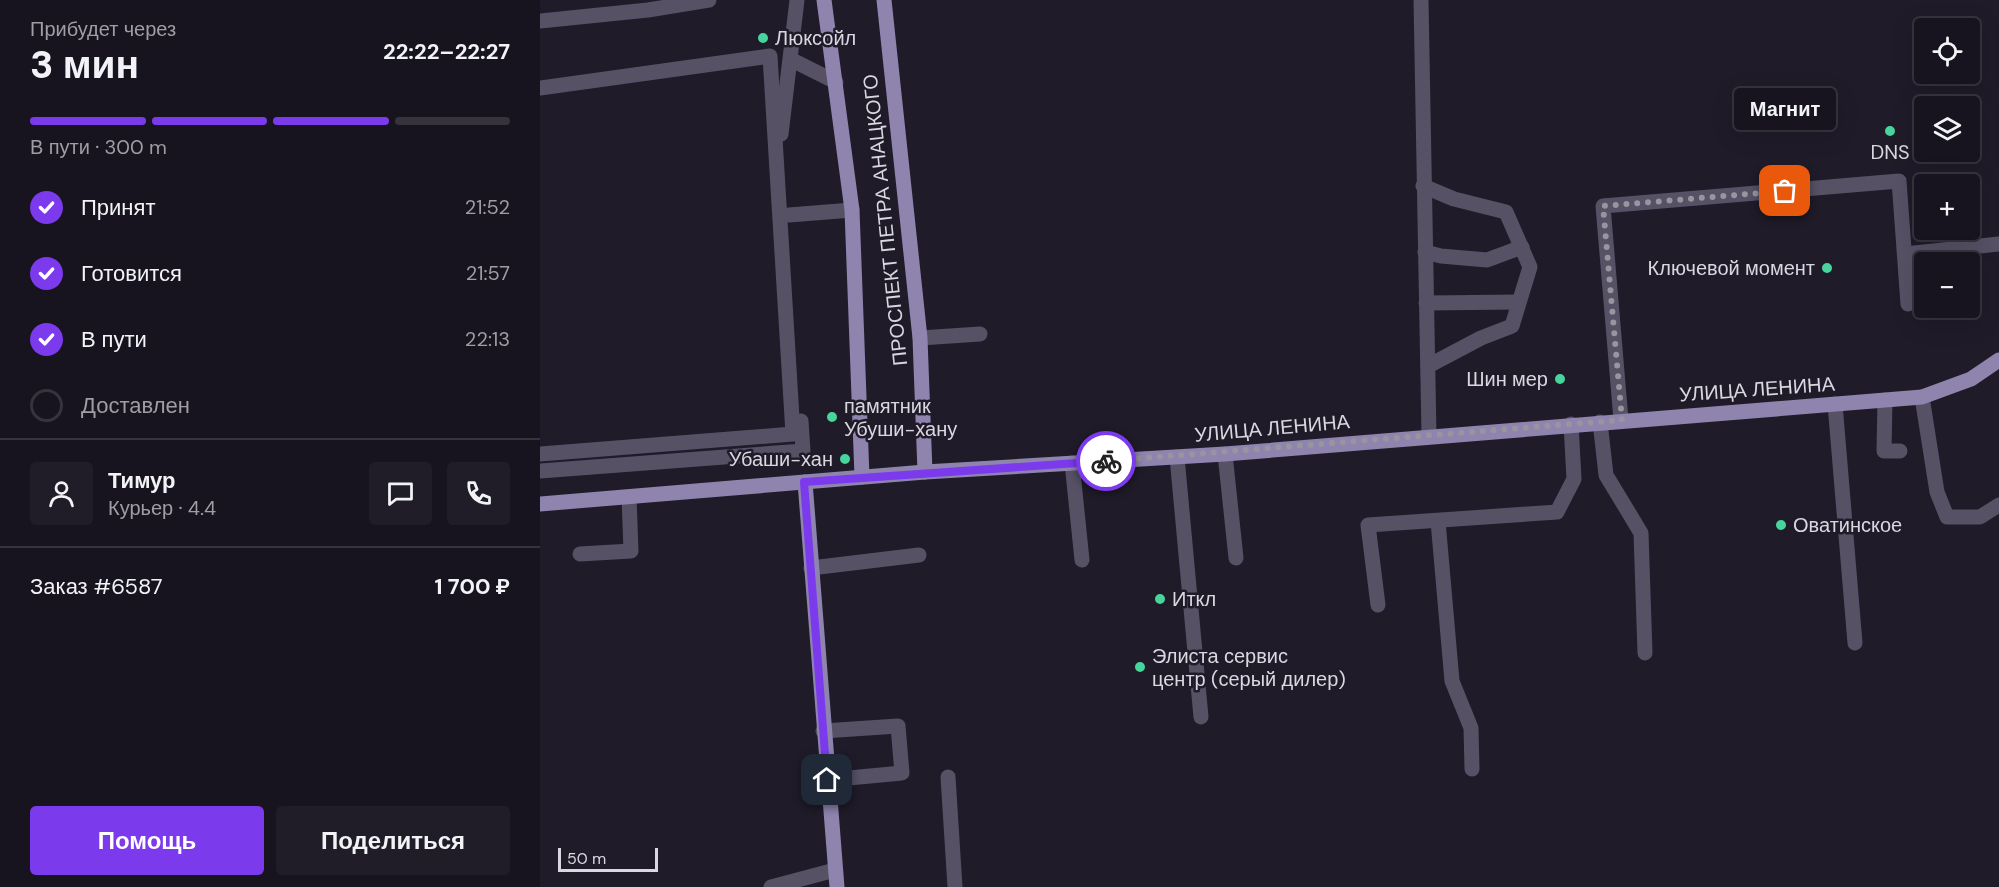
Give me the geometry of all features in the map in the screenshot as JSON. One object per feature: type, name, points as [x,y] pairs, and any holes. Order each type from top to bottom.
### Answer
[{"type":"main road","name":"ПРОСПЕКТ ПЕТРА АНАЦКОГО","points":[[824,0],[852,210],[862,477]]},
{"type":"main road","name":"ПРОСПЕКТ ПЕТРА АНАЦКОГО","points":[[884,0],[920,339],[925,472]]},
{"type":"main road","name":"УЛИЦА ЛЕНИНА","points":[[540,504],[925,472],[1226,454],[1922,397],[1971,379],[1999,360]]},
{"type":"main road","points":[[804,482],[837,887]]},
{"type":"street","points":[[540,21],[648,10],[709,0]]},
{"type":"street","points":[[540,471],[803,451],[789,215],[780,147],[792,60],[797,0]]},
{"type":"street","points":[[1421,0],[1423,186],[1430,436]]},
{"type":"street","points":[[540,88],[770,56],[793,434],[540,454]]},
{"type":"street","points":[[792,60],[836,82]]},
{"type":"street","points":[[1622,420],[1603,206],[1899,181],[1908,304]]},
{"type":"street","points":[[1423,186],[1454,199],[1506,212],[1530,267],[1512,326],[1428,366]]},
{"type":"street","points":[[789,215],[852,210]]},
{"type":"street","points":[[1905,254],[1999,244]]},
{"type":"street","points":[[1425,252],[1441,256],[1487,260],[1522,247]]},
{"type":"street","points":[[1426,303],[1518,302]]},
{"type":"street","points":[[920,339],[980,334]]},
{"type":"street","points":[[1922,397],[1937,492],[1947,518],[1980,516],[1999,505]]},
{"type":"street","points":[[1885,400],[1884,451],[1900,451]]},
{"type":"street","points":[[1835,404],[1855,643]]},
{"type":"street","points":[[1600,422],[1605,474],[1641,533],[1645,653]]},
{"type":"street","points":[[1378,605],[1368,525],[1557,512],[1574,479],[1571,424]]},
{"type":"street","points":[[1226,454],[1236,558]]},
{"type":"street","points":[[1177,457],[1201,717]]},
{"type":"street","points":[[1072,464],[1082,560]]},
{"type":"street","points":[[580,554],[631,550],[629,497]]},
{"type":"street","points":[[1438,521],[1452,681],[1471,728],[1472,769]]},
{"type":"street","points":[[811,568],[920,555]]},
{"type":"street","points":[[823,731],[898,726],[902,773],[827,780]]},
{"type":"street","points":[[948,777],[955,887]]},
{"type":"street","points":[[771,887],[835,870]]},
{"type":"way so far","points":[[1106,461],[1226,454],[1622,420],[1603,206],[1785,191]]},
{"type":"place","name":"Люксойл","points":[[763,38]]},
{"type":"place","name":"DNS","points":[[1890,131]]},
{"type":"place","name":"Магнит","points":[[1785,191]]},
{"type":"place","name":"Ключевой момент","points":[[1827,268]]},
{"type":"place","name":"Шин мер","points":[[1560,379]]},
{"type":"place","name":"памятник Убуши-хану","points":[[832,417]]},
{"type":"place","name":"Убаши-хан","points":[[845,459]]},
{"type":"place","name":"Оватинское","points":[[1781,525]]},
{"type":"place","name":"Иткл","points":[[1160,599]]},
{"type":"place","name":"Элиста сервис центр (серый дилер)","points":[[1140,667]]},
{"type":"route","points":[[827,780],[804,482],[1106,461]]}]
